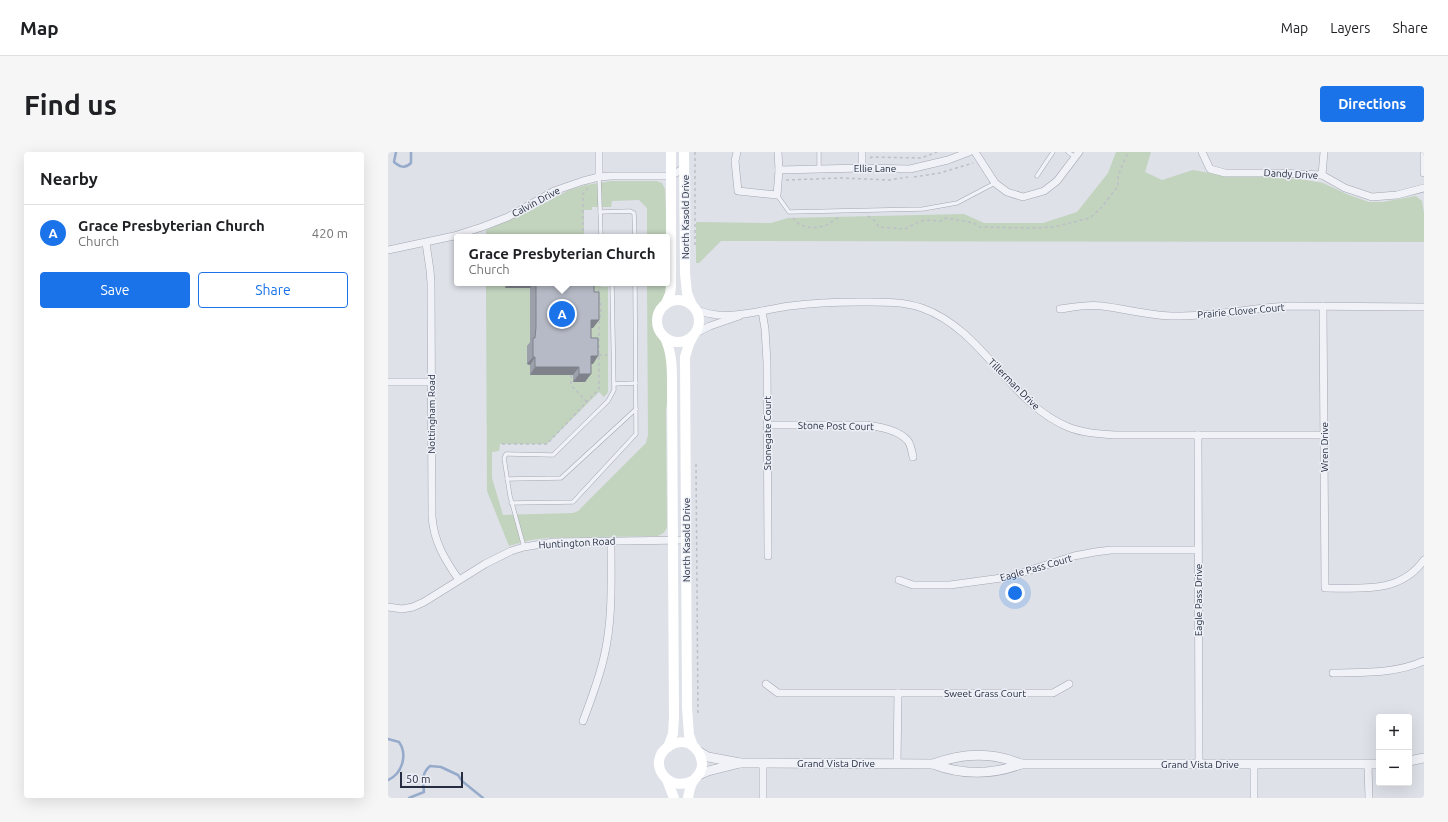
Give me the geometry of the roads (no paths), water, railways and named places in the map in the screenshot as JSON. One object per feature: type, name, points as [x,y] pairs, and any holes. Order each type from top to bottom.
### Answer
[{"type":"main road","name":"North Kasold Drive","points":[[665,305],[670,294],[671,286],[671,152]]},
{"type":"main road","name":"North Kasold Drive","points":[[684,152],[685,274],[687,293],[694,307]]},
{"type":"main road","points":[[679,300],[694,307],[699,321],[694,335],[686,341],[679,342],[670,341],[665,338],[657,323],[660,312],[665,305],[669,302],[679,300]]},
{"type":"main road","name":"North Kasold Drive","points":[[694,335],[689,344],[685,357],[687,708],[689,735],[695,748]]},
{"type":"main road","name":"North Kasold Drive","points":[[665,338],[670,350],[672,372],[674,728],[668,747]]},
{"type":"main road","points":[[674,798],[667,780],[660,770],[659,763],[661,756],[668,747],[680,742],[695,748],[702,762],[688,798]]},
{"type":"main road","points":[[667,780],[677,785],[689,783],[696,777]]},
{"type":"street","points":[[599,152],[599,180]]},
{"type":"street","points":[[737,152],[735,161],[738,191],[777,195],[779,170],[778,152]]},
{"type":"street","points":[[862,152],[862,165]]},
{"type":"street","name":"Ellie Lane","points":[[779,170],[819,169],[862,165],[910,169],[948,160],[969,152]]},
{"type":"street","points":[[974,152],[995,183],[1006,192],[1023,197],[1044,191],[1057,181],[1077,154]]},
{"type":"street","name":"Dandy Drive","points":[[1202,152],[1210,169],[1225,173],[1322,175],[1345,188],[1372,197],[1398,195],[1424,188]]},
{"type":"street","points":[[1322,175],[1324,152]]},
{"type":"street","points":[[1424,152],[1424,173]]},
{"type":"street","points":[[671,176],[684,168]]},
{"type":"street","name":"Calvin Drive","points":[[460,234],[508,217],[554,191],[570,185],[599,180],[671,176]]},
{"type":"street","name":"Calvin Drive","points":[[388,250],[454,236]]},
{"type":"street","name":"Nottingham Road","points":[[426,242],[431,283],[433,530],[437,544],[444,558],[459,580]]},
{"type":"street","name":"Tillerman Drive","points":[[694,335],[710,326],[729,321],[743,315],[787,306],[821,302],[891,302],[920,308],[938,315],[956,326],[1030,402],[1054,420],[1068,427],[1099,434],[1324,435]]},
{"type":"street","name":"Prairie Clover Court","points":[[1060,309],[1081,306],[1101,306],[1150,314],[1189,316],[1267,307],[1424,307]]},
{"type":"street","name":"Wren Drive","points":[[1323,306],[1325,588],[1384,587],[1408,576],[1424,560]]},
{"type":"street","name":"Tillerman Drive","points":[[694,307],[705,314],[711,315],[743,315]]},
{"type":"street","name":"Stonegate Court","points":[[762,311],[766,345],[768,556]]},
{"type":"street","points":[[388,382],[431,382]]},
{"type":"street","name":"Stone Post Court","points":[[767,425],[867,425],[880,427],[902,436],[909,442],[913,457]]},
{"type":"street","name":"Eagle Pass Drive","points":[[1198,435],[1199,764]]},
{"type":"street","name":"Huntington Road","points":[[388,607],[402,609],[413,607],[424,602],[498,556],[524,547],[554,542],[686,540]]},
{"type":"street","points":[[583,721],[596,686],[609,631],[611,606],[611,541]]},
{"type":"street","name":"Eagle Pass Court","points":[[899,580],[913,586],[950,585],[1009,577],[1074,556],[1095,552],[1111,550],[1198,550]]},
{"type":"street","points":[[1333,673],[1396,670],[1424,661]]},
{"type":"street","name":"Sweet Grass Court","points":[[766,684],[778,693],[1053,693],[1069,684]]},
{"type":"street","points":[[897,764],[898,693]]},
{"type":"street","name":"Grand Vista Drive","points":[[695,748],[708,757],[740,763],[933,764],[943,768],[977,773],[989,772],[1021,764],[1376,764]]},
{"type":"street","name":"Grand Vista Drive","points":[[933,764],[942,760],[978,754],[1012,760],[1021,764]]},
{"type":"street","points":[[1412,760],[1424,758]]},
{"type":"street","name":"Grand Vista Drive","points":[[696,777],[708,771],[740,763]]},
{"type":"street","points":[[763,763],[763,798]]},
{"type":"street","points":[[1254,764],[1254,798]]},
{"type":"street","points":[[1368,765],[1369,798]]},
{"type":"lane","points":[[819,152],[819,169]]},
{"type":"lane","points":[[1037,176],[1053,152]]},
{"type":"lane","points":[[1068,152],[1077,154]]},
{"type":"lane","points":[[599,180],[602,234]]},
{"type":"lane","points":[[777,195],[790,212],[923,209],[957,203],[995,183]]},
{"type":"lane","points":[[600,212],[630,211],[634,213],[635,234]]},
{"type":"lane","points":[[524,547],[511,503],[504,458],[506,454],[553,455],[608,401],[614,390],[612,286]]},
{"type":"lane","points":[[511,503],[572,502],[636,434],[635,286]]},
{"type":"lane","points":[[614,384],[636,383]]},
{"type":"lane","points":[[507,479],[561,478],[636,409]]},
{"type":"waterway","points":[[396,152],[394,162],[405,167],[411,163],[411,152]]},
{"type":"waterway","points":[[388,739],[399,742],[403,753],[400,769],[388,780]]},
{"type":"waterway","points":[[409,798],[424,792],[424,775],[430,766],[441,767],[458,775],[462,781],[483,798]]},
{"type":"place","name":"Grace Presbyterian Church","points":[[562,314]]}]
